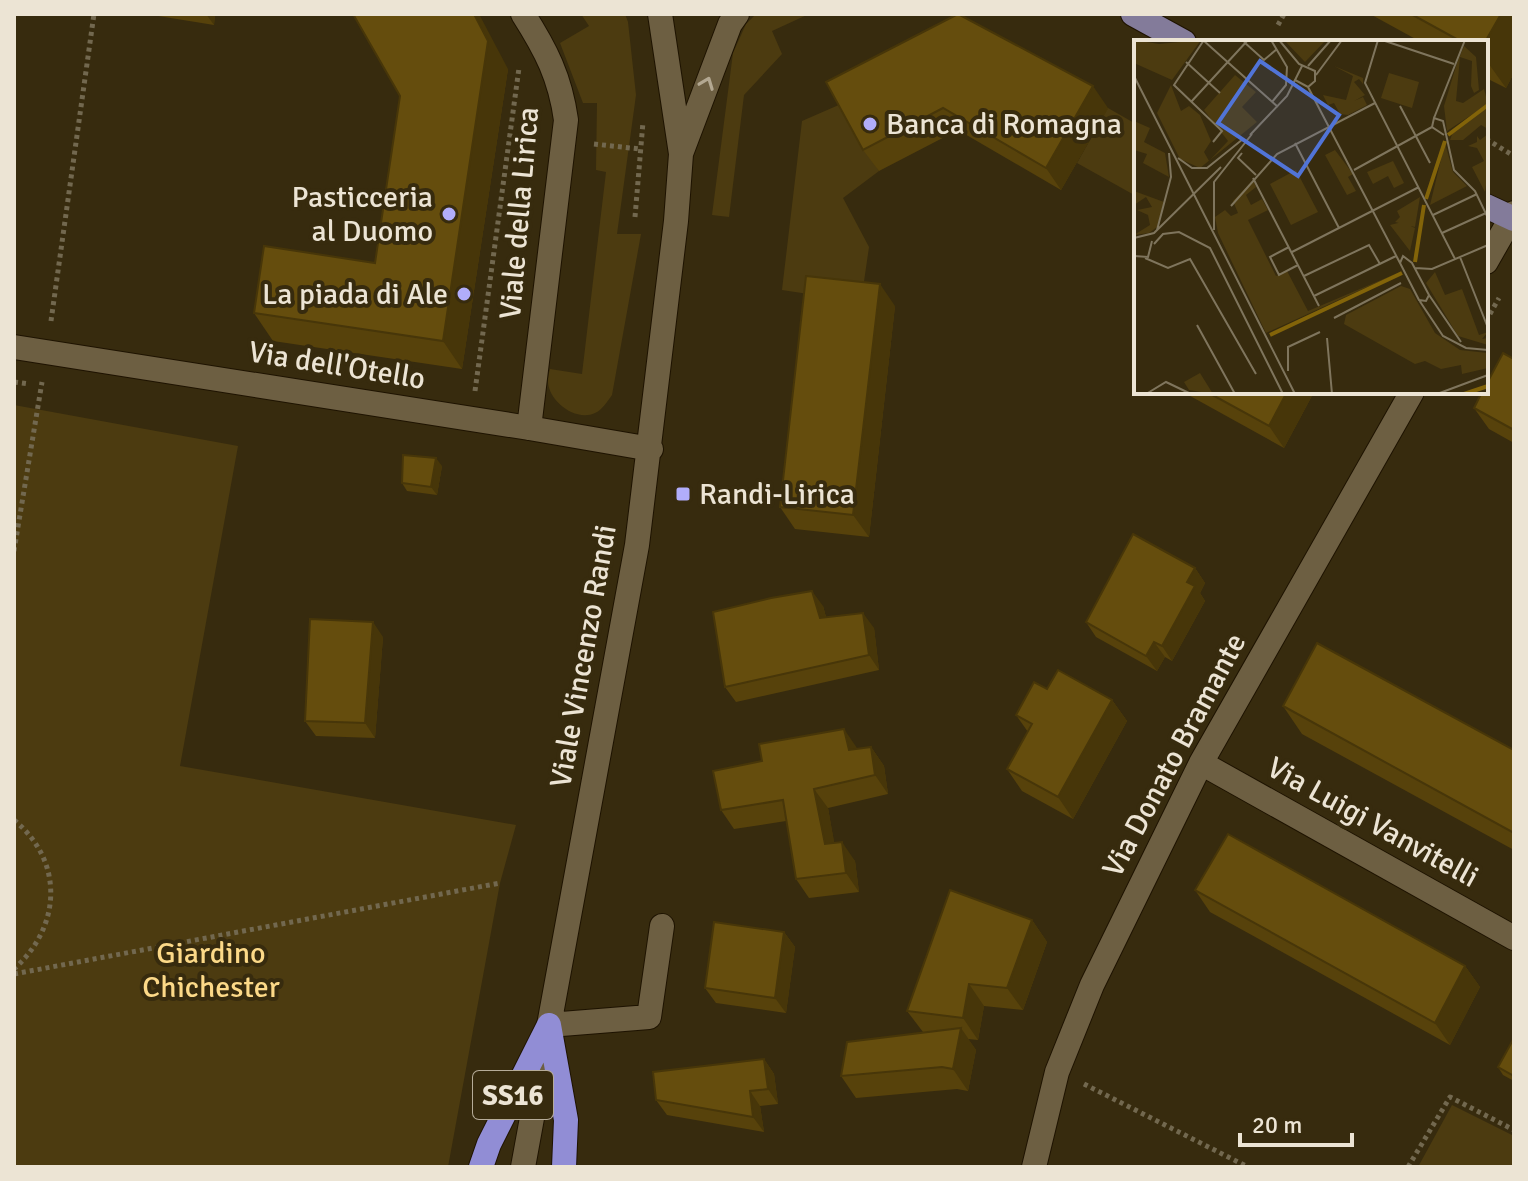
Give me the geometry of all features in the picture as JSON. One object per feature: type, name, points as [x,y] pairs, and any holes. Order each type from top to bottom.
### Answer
[{"type":"highway","name":"SS16","points":[[481,1167],[489,1144],[549,1025]]},
{"type":"highway","name":"SS16","points":[[549,1025],[566,1120],[564,1167]]},
{"type":"main road","points":[[1133,14],[1180,40]]},
{"type":"main road","points":[[1488,207],[1513,217]]},
{"type":"street","name":"Viale della Lirica","points":[[523,14],[548,53],[562,92],[566,120],[529,428]]},
{"type":"street","name":"Viale Vincenzo Randi","points":[[523,1167],[637,545],[651,449],[681,154],[660,14]]},
{"type":"street","name":"Viale Vincenzo Randi","points":[[681,154],[730,24],[737,14]]},
{"type":"street","points":[[1488,259],[1513,217]]},
{"type":"street","name":"Via dell'Otello","points":[[14,347],[651,449]]},
{"type":"street","name":"Via Donato Bramante","points":[[1034,1167],[1057,1072],[1092,985],[1201,763],[1411,394]]},
{"type":"street","name":"Via Luigi Vanvitelli","points":[[1201,763],[1514,938]]},
{"type":"street","points":[[549,1025],[649,1017],[662,926]]},
{"type":"path","points":[[14,551],[47,353],[94,14]]},
{"type":"path","points":[[1278,25],[1284,14]]},
{"type":"path","points":[[471,419],[519,65]]},
{"type":"path","points":[[563,140],[640,149]]},
{"type":"path","points":[[1488,140],[1514,156]]},
{"type":"path","points":[[1488,317],[1499,298]]},
{"type":"path","points":[[14,382],[57,388]]},
{"type":"path","points":[[14,820],[29,833],[45,860],[52,892],[47,924],[32,953],[14,971]]},
{"type":"path","points":[[14,971],[500,883]]},
{"type":"path","points":[[1057,1072],[1248,1167]]},
{"type":"path","points":[[1408,1167],[1450,1097],[1514,1130]]},
{"type":"green space","points":[[581,14],[625,14],[628,22],[636,95],[617,234],[641,234],[612,395],[600,410],[587,415],[579,415],[558,403],[548,382],[550,369],[582,374],[606,172],[596,170],[597,103],[583,103],[560,43],[589,26]]},
{"type":"green space","points":[[756,14],[809,14],[772,31],[782,54],[744,95],[729,217],[712,215],[733,53],[746,24]]},
{"type":"green space","points":[[841,104],[879,171],[843,198],[869,247],[861,302],[782,290],[802,121]]},
{"type":"green space","points":[[1108,108],[1134,123],[1134,195],[1077,163]]},
{"type":"green space","name":"Giardino Chichester","points":[[14,405],[238,446],[180,766],[516,825],[500,883],[448,1167],[14,1167]]},
{"type":"green space","points":[[1452,1105],[1514,1136],[1514,1167],[1418,1167]]},
{"type":"building","points":[[353,14],[474,14],[488,41],[443,341],[254,313],[264,246],[375,263],[400,96]]},
{"type":"building","points":[[958,14],[1093,86],[1046,168],[943,108],[863,150],[826,82]]},
{"type":"building","points":[[1411,14],[1501,14],[1486,40],[1458,40]]},
{"type":"building","points":[[806,276],[880,284],[853,515],[780,507]]},
{"type":"building","points":[[1503,353],[1514,359],[1514,430],[1474,408],[1481,394],[1488,394],[1488,381]]},
{"type":"building","points":[[1211,394],[1286,394],[1269,426]]},
{"type":"building","points":[[403,455],[436,458],[431,487],[402,483]]},
{"type":"building","points":[[1133,534],[1195,568],[1187,582],[1195,586],[1162,646],[1154,642],[1146,656],[1086,622]]},
{"type":"building","points":[[812,591],[820,618],[863,613],[869,655],[725,687],[713,612]]},
{"type":"building","points":[[310,619],[373,622],[365,723],[305,721]]},
{"type":"building","points":[[1317,643],[1514,750],[1514,833],[1283,706]]},
{"type":"building","points":[[1058,670],[1112,700],[1058,797],[1007,769],[1032,724],[1016,715],[1034,682],[1047,689]]},
{"type":"building","points":[[844,729],[849,750],[871,747],[875,775],[814,789],[825,844],[842,842],[846,873],[796,879],[783,800],[721,810],[713,771],[762,761],[759,744]]},
{"type":"building","points":[[1228,834],[1465,966],[1435,1023],[1195,890]]},
{"type":"building","points":[[950,890],[1032,920],[1007,988],[969,984],[963,1018],[907,1011]]},
{"type":"building","points":[[714,922],[784,932],[775,998],[705,988]]},
{"type":"building","points":[[961,1028],[953,1069],[942,1067],[841,1076],[847,1042]]},
{"type":"building","points":[[1514,1038],[1514,1076],[1498,1067]]},
{"type":"building","points":[[764,1059],[768,1089],[750,1091],[753,1117],[656,1100],[653,1072]]},
{"type":"place","name":"Banca di Romagna","points":[[870,124]]},
{"type":"place","name":"Pasticceria al Duomo","points":[[449,214]]},
{"type":"place","name":"La piada di Ale","points":[[464,294]]},
{"type":"place","name":"Randi-Lirica","points":[[683,494]]}]
